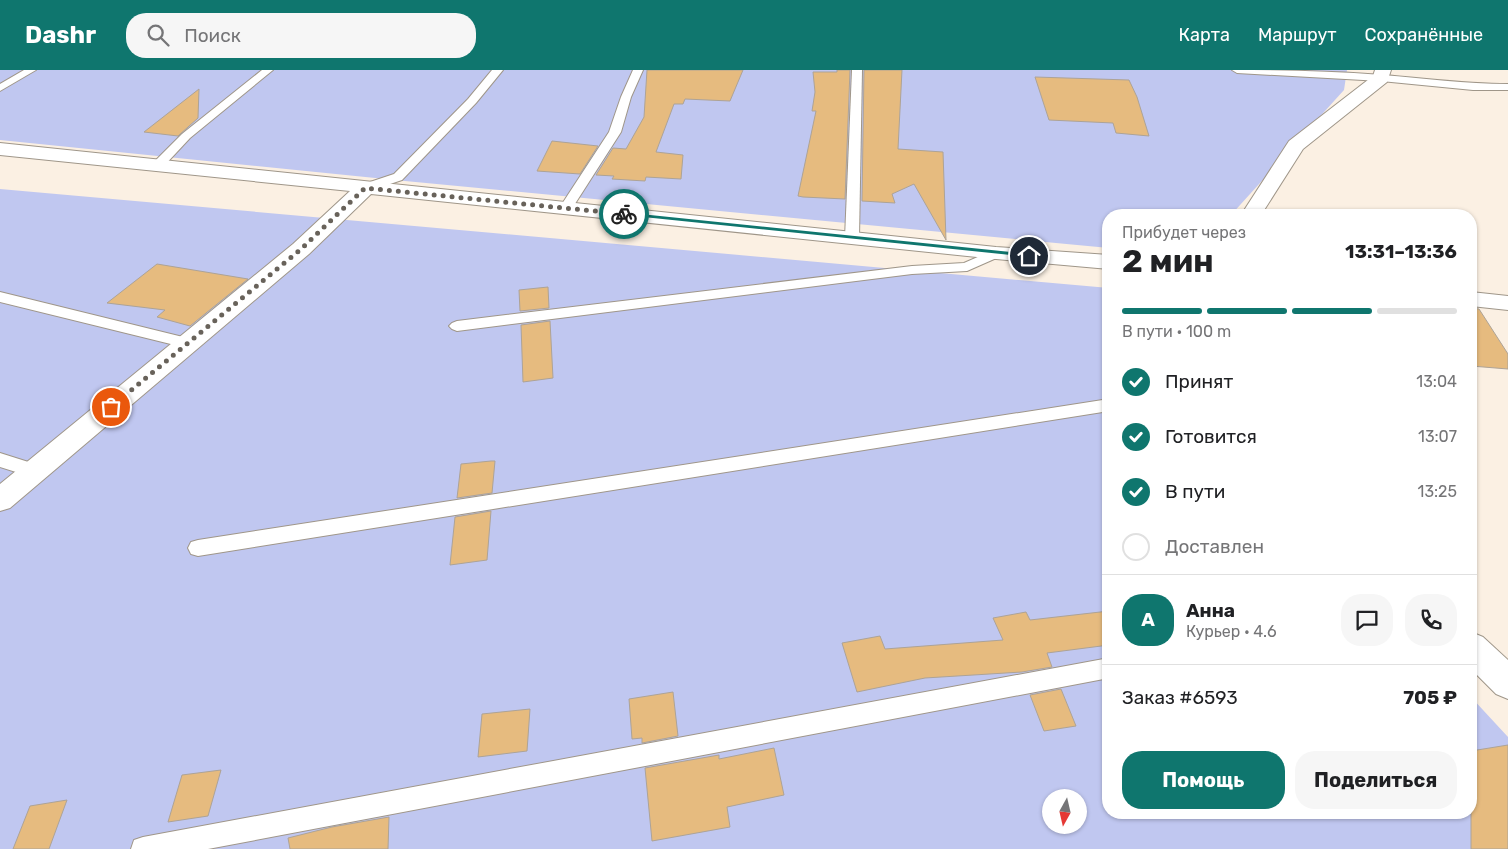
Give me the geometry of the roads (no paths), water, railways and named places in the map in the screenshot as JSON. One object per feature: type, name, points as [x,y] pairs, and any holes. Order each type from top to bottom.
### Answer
[{"type":"street","points":[[1255,209],[1296,145],[1382,74]]},
{"type":"street","points":[[0,149],[996,253],[1102,261]]},
{"type":"street","points":[[0,500],[301,249],[365,188]]},
{"type":"street","points":[[1477,300],[1508,303]]},
{"type":"street","points":[[1477,653],[1508,683]]},
{"type":"lane","points":[[0,88],[31,70]]},
{"type":"lane","points":[[158,164],[186,136],[268,70]]},
{"type":"lane","points":[[365,188],[398,177],[472,101],[498,70]]},
{"type":"lane","points":[[566,207],[615,132],[626,97],[638,70]]},
{"type":"lane","points":[[852,238],[857,70]]},
{"type":"lane","points":[[1237,70],[1382,74],[1473,87],[1508,96]]},
{"type":"lane","points":[[1473,87],[1508,87]]},
{"type":"lane","points":[[457,326],[902,271],[967,267],[996,253]]},
{"type":"lane","points":[[0,297],[187,343]]},
{"type":"lane","points":[[198,548],[1102,406]]},
{"type":"lane","points":[[0,460],[34,471]]},
{"type":"lane","points":[[143,849],[1102,669]]}]
